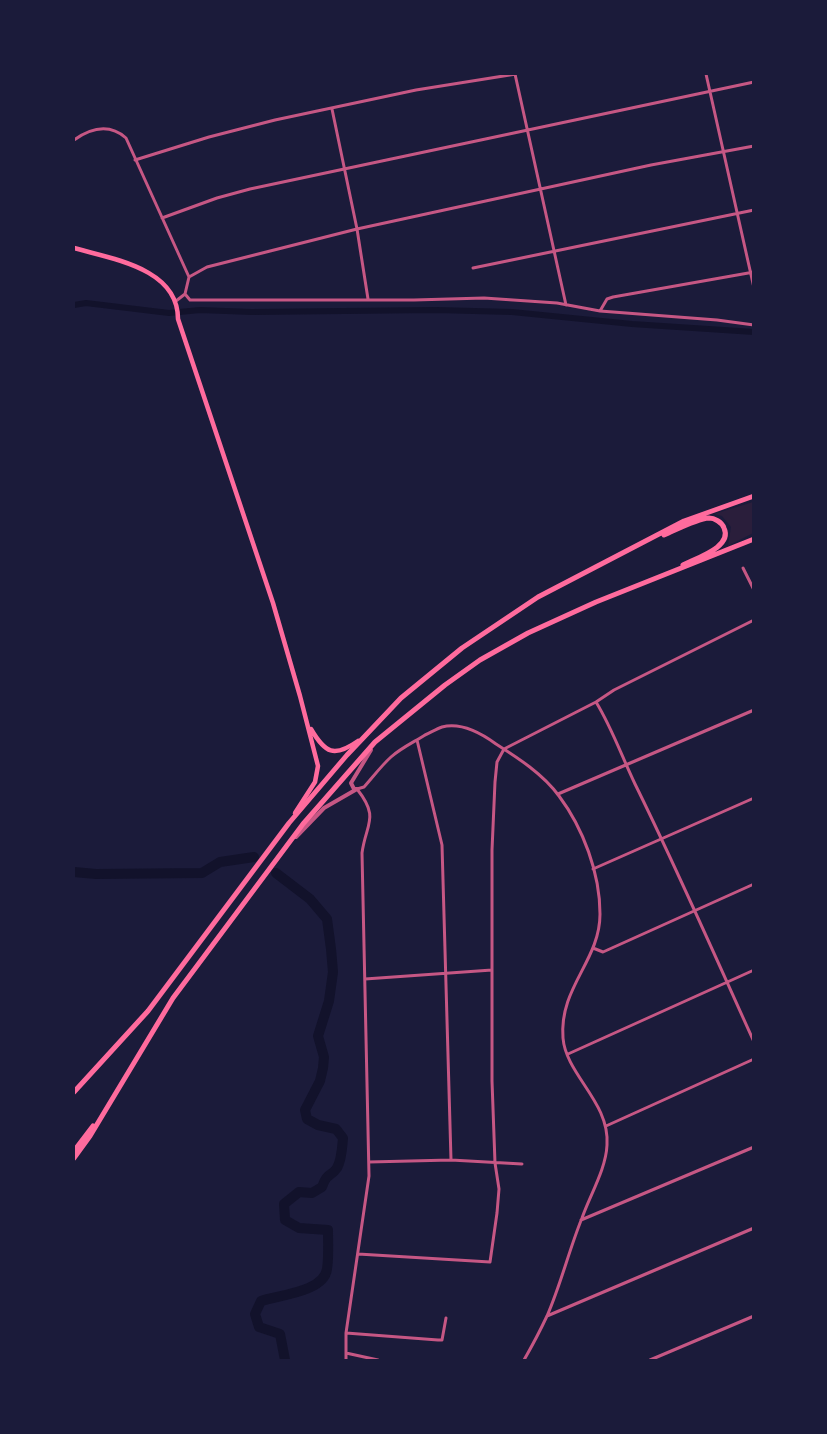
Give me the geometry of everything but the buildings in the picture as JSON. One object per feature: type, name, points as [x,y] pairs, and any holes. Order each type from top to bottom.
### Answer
[{"type":"highway","points":[[74,1092],[148,1011],[289,823],[401,698],[462,648],[538,597],[684,521],[753,496]]},
{"type":"highway","points":[[636,545],[708,518],[721,523],[724,528],[724,541],[719,547],[646,583]]},
{"type":"highway","points":[[74,1158],[90,1136],[173,998],[287,846],[375,741],[480,660],[528,633],[596,602],[753,538]]},
{"type":"highway","points":[[74,1151],[102,1114]]},
{"type":"main road","points":[[74,248],[127,263],[159,278],[176,301],[178,319],[266,582],[318,766],[315,782],[289,823]]},
{"type":"main road","points":[[308,724],[321,746],[332,751],[345,750],[368,733]]},
{"type":"street","points":[[135,160],[264,122],[416,90],[515,74],[566,305]]},
{"type":"street","points":[[706,74],[752,273],[753,288]]},
{"type":"street","points":[[162,218],[217,198],[753,82]]},
{"type":"street","points":[[332,109],[357,229],[368,299]]},
{"type":"street","points":[[74,140],[106,127],[126,138],[189,277],[184,294],[176,301]]},
{"type":"street","points":[[189,277],[207,267],[357,229],[651,165],[753,146]]},
{"type":"street","points":[[473,268],[753,210]]},
{"type":"street","points":[[600,311],[607,299],[612,297],[752,273]]},
{"type":"street","points":[[184,294],[190,300],[484,298],[753,325]]},
{"type":"street","points":[[743,568],[753,590]]},
{"type":"street","points":[[358,1254],[490,1262],[498,1201],[495,1162],[492,850],[497,762],[504,749],[753,620]]},
{"type":"street","points":[[596,702],[662,838],[753,1042]]},
{"type":"street","points":[[558,795],[753,710]]},
{"type":"street","points":[[287,846],[324,808],[364,787],[392,756],[441,727],[455,726],[470,729],[504,749],[539,775],[558,795],[574,819],[593,869],[599,892],[600,915],[598,935],[566,1002],[563,1040],[568,1054],[601,1110],[606,1126],[607,1146],[602,1166],[547,1316],[524,1360]]},
{"type":"street","points":[[417,740],[442,845],[451,1160]]},
{"type":"street","points":[[346,1360],[346,1333],[368,1184],[369,1162],[362,853],[370,809],[351,783],[375,741]]},
{"type":"street","points":[[593,869],[753,798]]},
{"type":"street","points":[[592,948],[603,952],[753,885]]},
{"type":"street","points":[[365,979],[492,970]]},
{"type":"street","points":[[568,1054],[753,970]]},
{"type":"street","points":[[606,1126],[753,1059]]},
{"type":"street","points":[[580,1221],[753,1147]]},
{"type":"street","points":[[369,1162],[451,1160],[522,1164]]},
{"type":"street","points":[[547,1316],[753,1228]]},
{"type":"street","points":[[650,1360],[753,1316]]},
{"type":"street","points":[[346,1333],[442,1340],[445,1334],[446,1318]]},
{"type":"street","points":[[346,1353],[378,1360]]},
{"type":"shaded area","points":[[753,502],[753,533],[728,546],[731,527],[722,516],[714,514]]},
{"type":"waterway","points":[[74,305],[86,303],[169,313],[200,310],[512,312],[632,324],[754,332]]},
{"type":"waterway","points":[[74,872],[96,874],[202,873],[220,862],[254,857]]},
{"type":"waterway","points":[[276,873],[310,899],[327,919],[333,972],[329,1001],[318,1036],[324,1057],[323,1068],[320,1081],[305,1110],[307,1119],[318,1125],[336,1129],[343,1138],[339,1165],[327,1177],[322,1187],[312,1193],[299,1192],[284,1204],[285,1220],[299,1228],[328,1230],[328,1264],[324,1277],[310,1288],[261,1301],[255,1314],[259,1327],[280,1334],[285,1360]]}]
